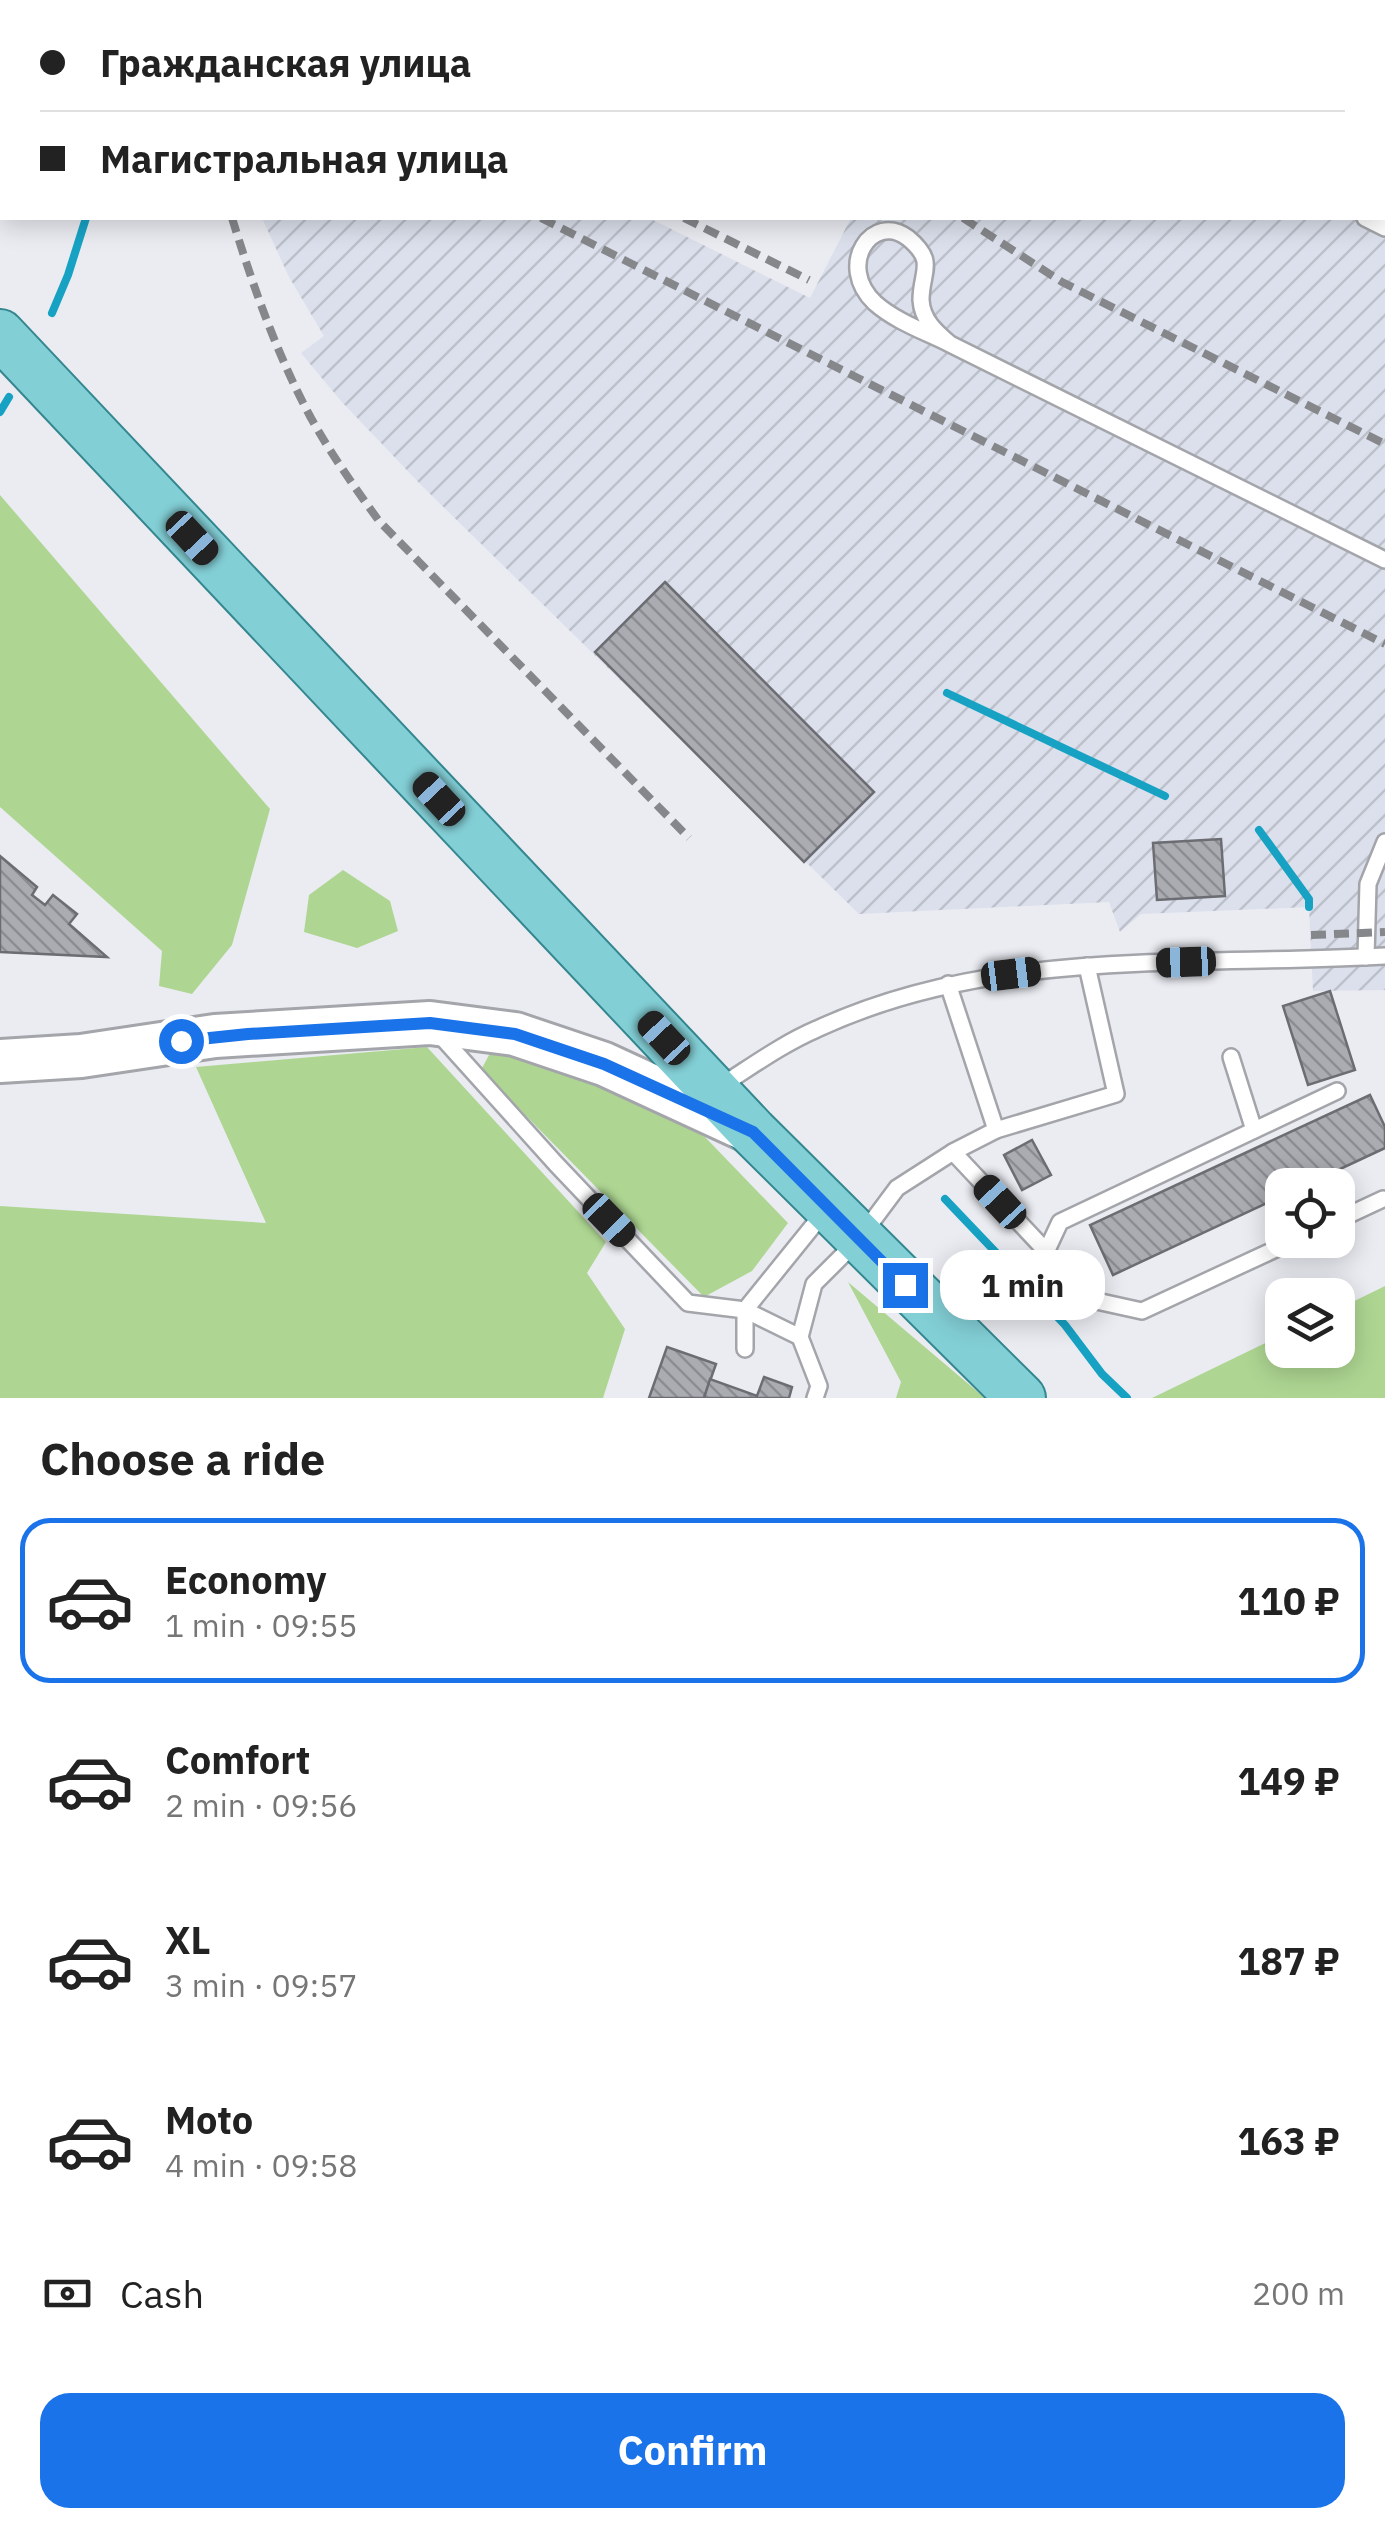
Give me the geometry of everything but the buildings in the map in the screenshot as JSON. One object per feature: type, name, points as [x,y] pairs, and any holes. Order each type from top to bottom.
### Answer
[{"type":"main road","points":[[0,334],[753,1132],[1021,1398]]},
{"type":"street","points":[[0,1061],[81,1056],[214,1036],[430,1023],[515,1034],[604,1064],[753,1132]]},
{"type":"street","points":[[0,1083],[81,1056]]},
{"type":"lane","points":[[950,344],[933,330],[925,314],[922,300],[927,267],[922,252],[901,234],[872,235],[857,259],[857,274],[864,289],[892,315],[950,344],[1385,560]]},
{"type":"lane","points":[[1366,957],[1368,884],[1385,842]]},
{"type":"lane","points":[[713,1090],[815,1029],[948,984],[1087,966],[1385,956]]},
{"type":"lane","points":[[745,1349],[745,1310],[843,1224],[952,1152],[996,1130],[1116,1094],[1087,966]]},
{"type":"lane","points":[[948,984],[996,1130]]},
{"type":"lane","points":[[430,1023],[688,1303],[745,1310],[800,1337]]},
{"type":"lane","points":[[1231,1057],[1254,1130]]},
{"type":"lane","points":[[1046,1252],[1060,1222],[1337,1091]]},
{"type":"lane","points":[[952,1152],[1092,1300],[1142,1311],[1265,1254]]},
{"type":"lane","points":[[1355,1212],[1383,1199]]},
{"type":"lane","points":[[815,1398],[819,1386],[800,1337],[814,1284],[843,1224]]},
{"type":"shaded area","points":[[263,220],[653,220],[810,298],[850,220],[1385,220],[1385,990],[1313,991],[1309,907],[1141,914],[1120,932],[1109,902],[859,914],[422,486],[341,401],[301,353],[324,336],[289,277]]},
{"type":"green space","points":[[0,495],[270,809],[232,945],[192,994],[159,986],[162,951],[0,807]]},
{"type":"green space","points":[[343,870],[390,901],[398,931],[357,948],[304,932],[309,895]]},
{"type":"green space","points":[[505,1043],[611,1079],[705,1137],[788,1223],[752,1271],[704,1297],[481,1070],[489,1055]]},
{"type":"green space","points":[[427,1047],[606,1242],[587,1273],[625,1329],[603,1398],[0,1398],[0,1206],[266,1223],[196,1067]]},
{"type":"green space","points":[[848,1282],[985,1398],[896,1398],[901,1382]]},
{"type":"green space","points":[[1385,1286],[1385,1398],[1152,1398],[1265,1343],[1265,1368],[1355,1368],[1355,1301]]},
{"type":"waterway","points":[[52,313],[85,220]]},
{"type":"waterway","points":[[0,412],[9,397]]},
{"type":"waterway","points":[[947,693],[1165,796]]},
{"type":"waterway","points":[[1259,830],[1309,899],[1309,907]]},
{"type":"waterway","points":[[945,1199],[1065,1325],[1102,1374],[1127,1398]]},
{"type":"railway","points":[[233,220],[287,370],[327,445],[379,521],[689,838]]},
{"type":"railway","points":[[545,220],[1385,644]]},
{"type":"railway","points":[[688,220],[809,280]]},
{"type":"railway","points":[[966,220],[1062,282],[1385,444]]},
{"type":"railway","points":[[1311,935],[1385,932]]},
{"type":"route","points":[[181,1041],[430,1023],[515,1034],[604,1064],[753,1132],[905,1285]]}]
